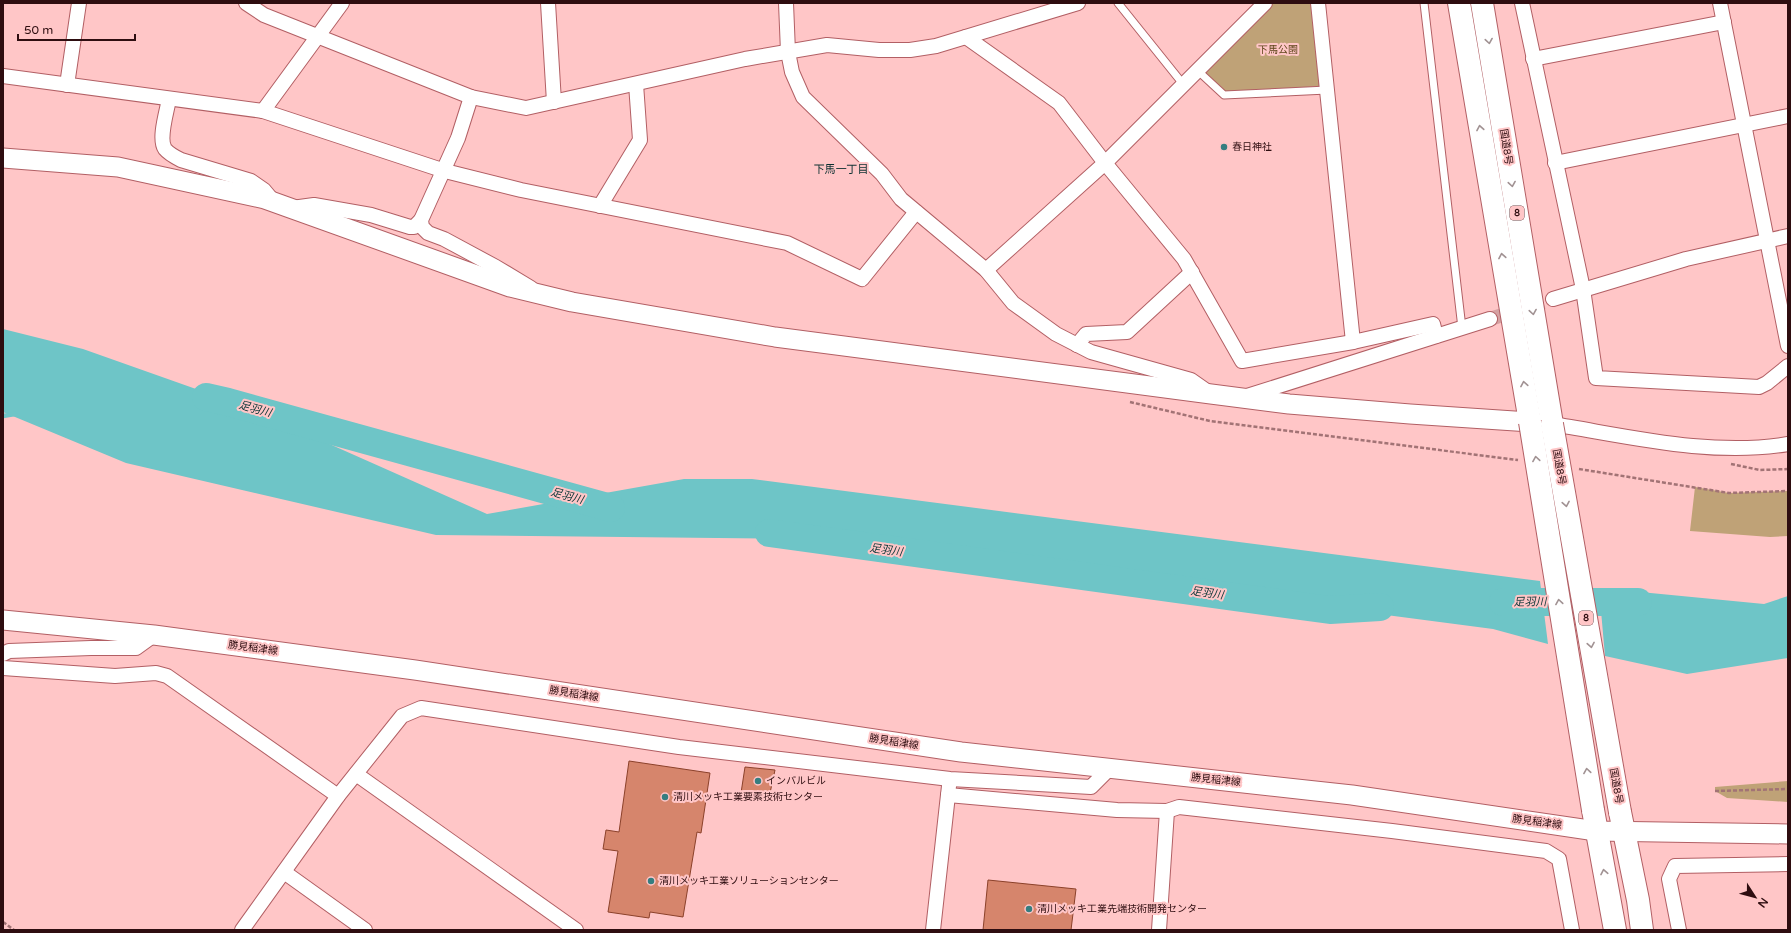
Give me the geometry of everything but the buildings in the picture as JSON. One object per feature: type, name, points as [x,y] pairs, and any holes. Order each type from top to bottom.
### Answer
[{"type":"highway","name":"8","points":[[1459,3],[1530,422],[1612,923]]},
{"type":"highway","name":"国道8号","points":[[1482,3],[1552,424],[1622,821],[1638,900],[1642,930]]},
{"type":"highway","points":[[1638,900],[1651,930]]},
{"type":"main road","points":[[3,158],[118,167],[274,202],[510,287],[572,302],[775,337],[1242,398],[1395,413],[1530,422]]},
{"type":"main road","name":"勝見稲津線","points":[[3,620],[154,635],[415,670],[961,752],[1352,796],[1596,831],[1622,821],[1788,834]]},
{"type":"street","points":[[67,84],[79,3]]},
{"type":"street","points":[[246,3],[264,15],[471,97],[526,108],[745,59],[827,45],[879,50],[910,50],[936,46],[1050,7],[1078,3]]},
{"type":"street","points":[[263,111],[342,3]]},
{"type":"street","points":[[548,3],[554,102]]},
{"type":"street","points":[[786,3],[788,52],[792,72],[803,97],[882,174],[901,199],[986,270],[1013,303],[1056,334],[1091,352],[1191,380],[1211,394]]},
{"type":"street","points":[[986,270],[1105,163],[1265,3]]},
{"type":"street","points":[[1318,3],[1353,342]]},
{"type":"street","points":[[1522,3],[1583,289],[1596,378],[1759,387],[1767,383],[1788,366]]},
{"type":"street","points":[[1720,3],[1788,346]]},
{"type":"street","points":[[1533,59],[1724,22]]},
{"type":"street","points":[[966,37],[1059,103],[1105,163],[1184,259],[1242,361],[1353,342],[1433,324],[1436,336]]},
{"type":"street","points":[[3,76],[263,111],[444,171],[521,190],[787,242],[862,279],[916,212]]},
{"type":"street","points":[[600,206],[640,140],[636,84]]},
{"type":"street","points":[[292,208],[314,205],[371,215],[414,227],[421,220],[444,171],[458,138],[471,97]]},
{"type":"street","points":[[170,99],[162,140],[164,148],[181,160],[251,181],[264,190],[274,202]]},
{"type":"street","points":[[1555,163],[1788,116]]},
{"type":"street","points":[[421,220],[422,227],[428,233],[444,239],[496,266],[542,294]]},
{"type":"street","points":[[1553,299],[1686,259],[1788,236]]},
{"type":"street","points":[[1077,345],[1086,334],[1127,332],[1192,272]]},
{"type":"street","points":[[1242,398],[1490,319]]},
{"type":"street","points":[[1552,424],[1698,447],[1767,447],[1788,444]]},
{"type":"street","points":[[3,654],[9,651],[136,648],[154,635]]},
{"type":"street","points":[[3,668],[115,676],[156,673],[167,676],[338,796]]},
{"type":"street","points":[[242,930],[338,796],[402,716],[421,708],[679,747],[950,779],[1091,787],[1110,768]]},
{"type":"street","points":[[356,774],[576,930]]},
{"type":"street","points":[[933,930],[950,779]]},
{"type":"street","points":[[948,794],[1117,810],[1167,811],[1179,807],[1392,831],[1546,851],[1559,859],[1572,930]]},
{"type":"street","points":[[1159,930],[1167,811]]},
{"type":"street","points":[[1679,930],[1669,879],[1676,866],[1788,864]]},
{"type":"street","points":[[284,872],[365,930]]},
{"type":"lane","points":[[1118,3],[1183,84]]},
{"type":"lane","points":[[1424,3],[1462,328]]},
{"type":"lane","points":[[1197,70],[1224,95],[1327,90]]},
{"type":"path","points":[[1127,401],[1210,421],[1519,460]]},
{"type":"path","points":[[1577,468],[1729,493],[1788,491]]},
{"type":"path","points":[[1715,791],[1788,789]]},
{"type":"path","points":[[3,922],[14,930]]},
{"type":"green space","name":"下馬公園","points":[[1270,3],[1311,3],[1322,86],[1226,93],[1202,69]]},
{"type":"green space","points":[[1695,487],[1729,493],[1788,491],[1788,536],[1770,537],[1690,531]]},
{"type":"green space","points":[[1788,781],[1788,802],[1727,798],[1715,791],[1715,787]]},
{"type":"water","points":[[3,329],[83,349],[244,406],[487,514],[684,479],[752,479],[1540,581],[1548,644],[1493,629],[807,539],[436,535],[126,463],[3,412]]},
{"type":"water","points":[[1599,588],[1764,604],[1788,596],[1788,658],[1687,674],[1605,656]]},
{"type":"waterway","name":"足羽川","points":[[206,397],[611,508]]},
{"type":"waterway","points":[[3,416],[15,414]]},
{"type":"waterway","name":"足羽川","points":[[769,533],[1330,610],[1380,607]]},
{"type":"waterway","name":"足羽川","points":[[1503,602],[1638,602]]},
{"type":"tunnel","points":[[1490,319],[1553,299]]},
{"type":"place","name":"春日神社","points":[[1224,147]]},
{"type":"place","name":"インパルビル","points":[[758,781]]},
{"type":"place","name":"清川メッキ工業要素技術センター","points":[[665,797]]},
{"type":"place","name":"清川メッキ工業ソリューションセンター","points":[[651,881]]},
{"type":"place","name":"清川メッキ工業先端技術開発センター","points":[[1029,909]]},
{"type":"district","name":"下馬一丁目","points":[[841,169]]}]
